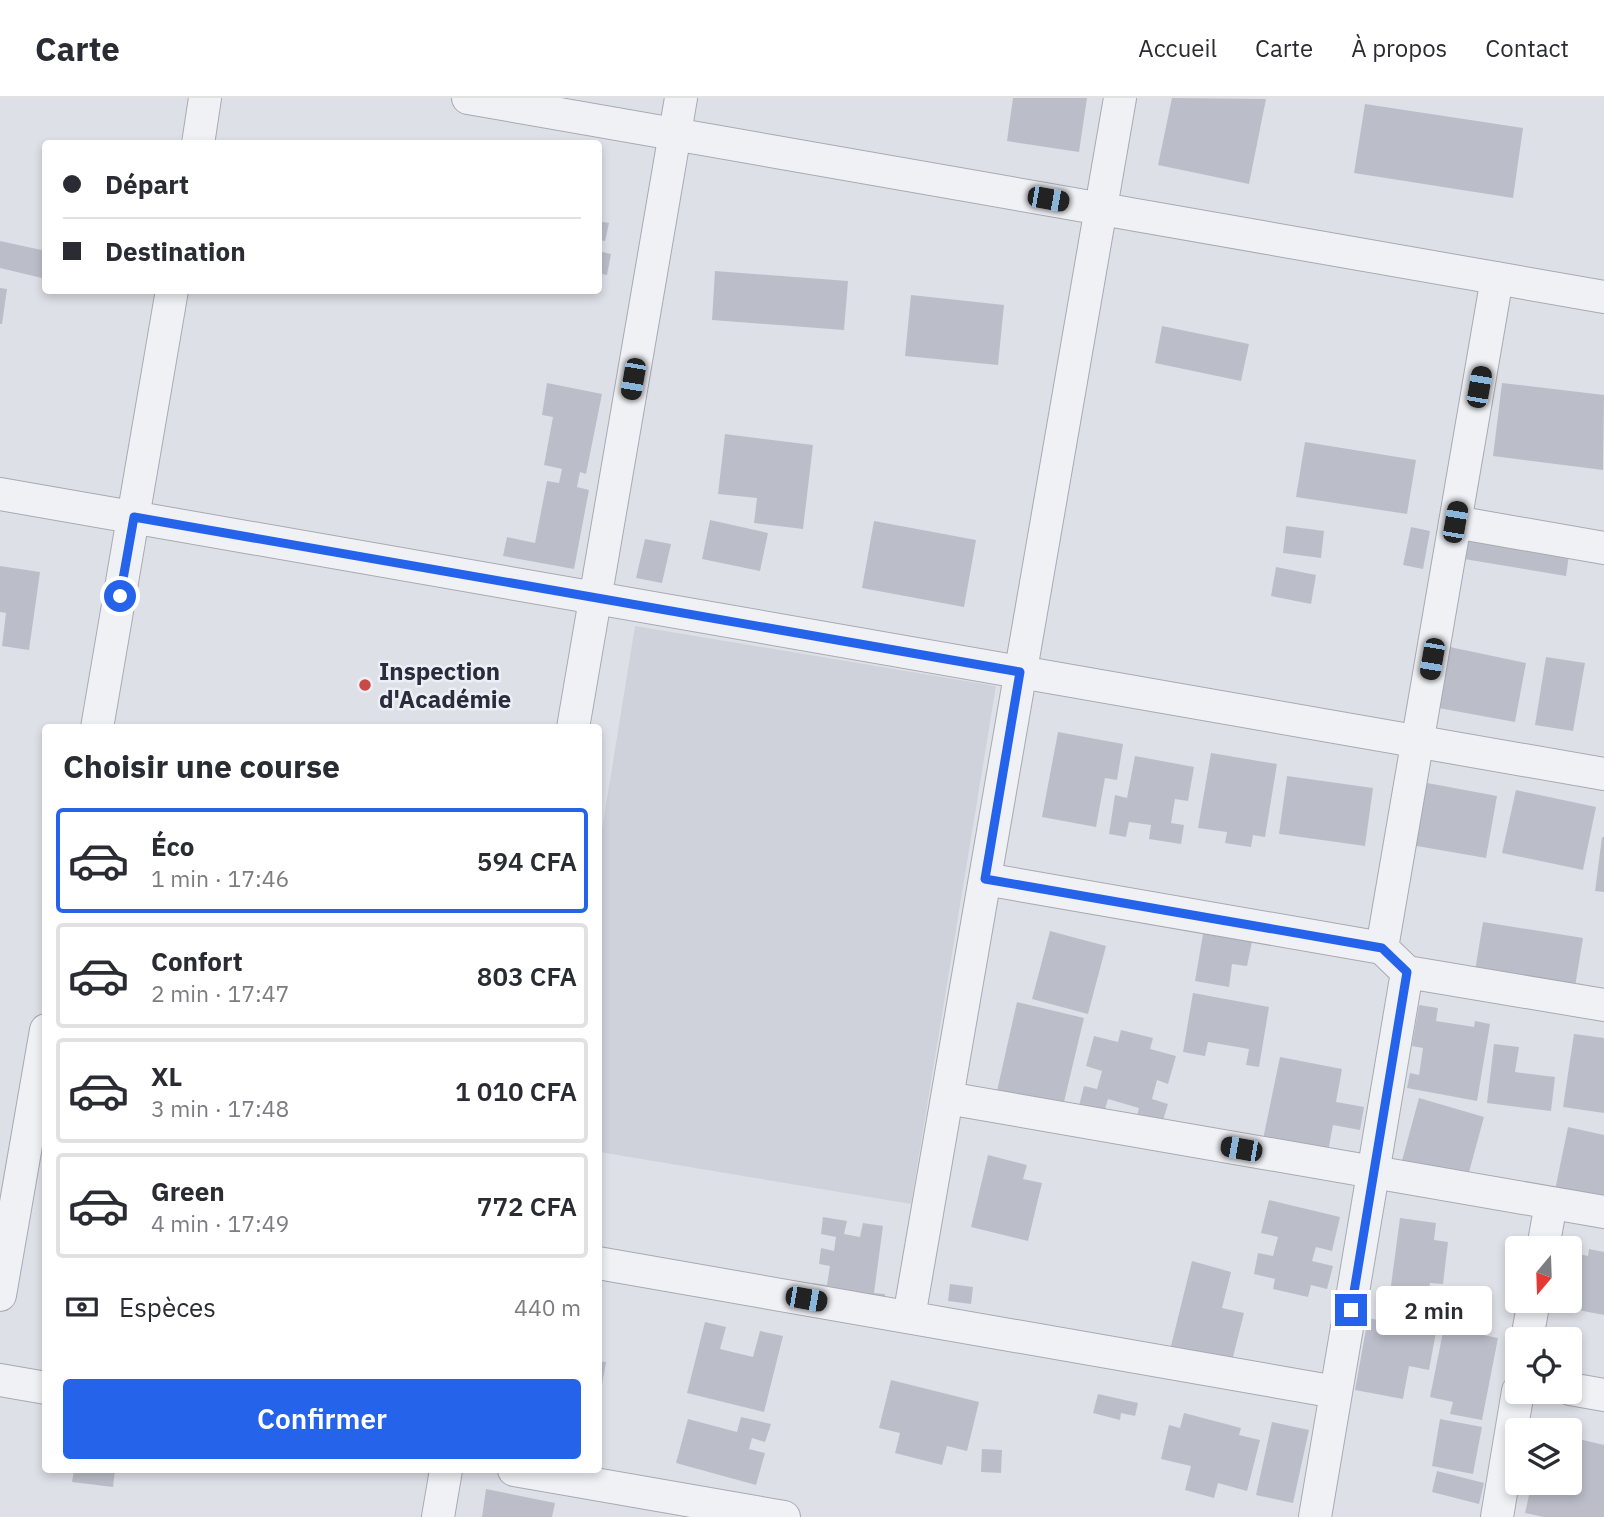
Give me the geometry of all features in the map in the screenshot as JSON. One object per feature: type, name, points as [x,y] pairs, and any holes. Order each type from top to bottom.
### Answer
[{"type":"street","points":[[199,140],[205,98]]},
{"type":"street","points":[[468,98],[1604,297]]},
{"type":"street","points":[[574,724],[681,98]]},
{"type":"street","points":[[909,1317],[1120,98]]},
{"type":"street","points":[[1382,948],[1497,278]]},
{"type":"street","points":[[98,724],[171,294]]},
{"type":"street","points":[[0,494],[1604,774]]},
{"type":"street","points":[[1455,522],[1604,548]]},
{"type":"street","points":[[985,879],[1382,948],[1407,972],[1604,1005]]},
{"type":"street","points":[[1315,1517],[1407,972]]},
{"type":"street","points":[[0,1295],[42,1053]]},
{"type":"street","points":[[947,1098],[1604,1212]]},
{"type":"street","points":[[1545,1236],[1551,1203]]},
{"type":"street","points":[[602,1264],[1336,1392]]},
{"type":"street","points":[[0,1380],[42,1387]]},
{"type":"street","points":[[1582,1391],[1604,1395]]},
{"type":"street","points":[[1497,1517],[1516,1404]]},
{"type":"street","points":[[438,1517],[445,1473]]},
{"type":"street","points":[[526,1473],[653,1506],[784,1517]]},
{"type":"shaded area","points":[[635,626],[996,686],[911,1204],[602,1152],[602,830]]},
{"type":"building","points":[[1013,98],[1087,98],[1079,152],[1007,141]]},
{"type":"building","points":[[1172,98],[1266,99],[1249,184],[1158,165]]},
{"type":"building","points":[[1365,104],[1523,128],[1513,198],[1354,173]]},
{"type":"building","points":[[602,222],[609,223],[605,241],[602,241]]},
{"type":"building","points":[[0,241],[42,250],[42,278],[0,268]]},
{"type":"building","points":[[602,252],[611,254],[607,275],[602,274]]},
{"type":"building","points":[[715,271],[848,281],[844,330],[712,320]]},
{"type":"building","points":[[0,288],[7,289],[2,324],[0,324]]},
{"type":"building","points":[[911,295],[1004,305],[998,365],[905,356]]},
{"type":"building","points":[[1162,326],[1249,344],[1241,381],[1155,363]]},
{"type":"building","points":[[547,383],[602,394],[586,474],[580,472],[577,487],[589,490],[574,569],[503,556],[507,537],[535,543],[547,481],[559,483],[562,469],[544,465],[553,417],[542,415]]},
{"type":"building","points":[[1502,383],[1604,395],[1603,470],[1493,456]]},
{"type":"building","points":[[725,434],[813,445],[803,529],[754,523],[757,498],[718,494]]},
{"type":"building","points":[[1305,442],[1416,460],[1407,514],[1296,497]]},
{"type":"building","points":[[710,520],[768,533],[760,571],[702,559]]},
{"type":"building","points":[[874,521],[976,540],[964,607],[862,588]]},
{"type":"building","points":[[1464,524],[1571,541],[1566,576],[1458,558]]},
{"type":"building","points":[[1286,526],[1324,531],[1321,558],[1283,553]]},
{"type":"building","points":[[1411,527],[1430,531],[1423,569],[1403,565]]},
{"type":"building","points":[[645,539],[671,544],[662,583],[636,578]]},
{"type":"building","points":[[0,566],[40,572],[29,650],[2,646],[6,613],[0,612]]},
{"type":"building","points":[[1276,567],[1316,575],[1311,604],[1271,596]]},
{"type":"building","points":[[1445,646],[1526,663],[1515,722],[1433,707]]},
{"type":"building","points":[[1546,657],[1585,663],[1573,731],[1535,725]]},
{"type":"building","points":[[1058,732],[1123,744],[1117,780],[1105,778],[1096,827],[1042,817]]},
{"type":"building","points":[[1211,753],[1277,764],[1265,837],[1253,835],[1251,847],[1225,843],[1227,832],[1198,828]]},
{"type":"building","points":[[1135,756],[1194,767],[1188,801],[1175,799],[1171,823],[1184,825],[1181,844],[1149,839],[1151,825],[1129,822],[1126,837],[1109,834],[1115,795],[1127,798]]},
{"type":"building","points":[[1287,776],[1373,788],[1365,846],[1279,834]]},
{"type":"building","points":[[1422,782],[1497,796],[1486,858],[1411,845]]},
{"type":"building","points":[[1516,790],[1596,807],[1583,870],[1502,853]]},
{"type":"building","points":[[1604,837],[1604,892],[1595,891]]},
{"type":"building","points":[[1483,922],[1583,938],[1574,993],[1474,977]]},
{"type":"building","points":[[1050,931],[1106,946],[1088,1014],[1032,999]]},
{"type":"building","points":[[1203,934],[1252,942],[1247,966],[1232,964],[1229,987],[1195,981]]},
{"type":"building","points":[[1193,993],[1269,1007],[1259,1067],[1246,1065],[1249,1049],[1208,1042],[1205,1056],[1183,1052]]},
{"type":"building","points":[[1017,1002],[1084,1018],[1063,1106],[997,1091]]},
{"type":"building","points":[[1419,1005],[1438,1008],[1436,1021],[1474,1027],[1475,1021],[1490,1024],[1477,1101],[1407,1088],[1410,1073],[1419,1075],[1423,1048],[1412,1046]]},
{"type":"building","points":[[1121,1030],[1153,1038],[1150,1049],[1176,1056],[1168,1084],[1157,1080],[1152,1099],[1168,1104],[1160,1130],[1135,1124],[1139,1108],[1108,1099],[1104,1113],[1079,1106],[1084,1086],[1097,1089],[1102,1071],[1086,1066],[1094,1036],[1118,1042]]},
{"type":"building","points":[[1574,1034],[1604,1038],[1604,1113],[1563,1107]]},
{"type":"building","points":[[1494,1044],[1519,1047],[1515,1072],[1555,1077],[1551,1111],[1487,1103]]},
{"type":"building","points":[[1280,1057],[1342,1069],[1336,1102],[1364,1107],[1360,1130],[1333,1125],[1327,1157],[1262,1144]]},
{"type":"building","points":[[1419,1098],[1484,1117],[1465,1187],[1400,1168]]},
{"type":"building","points":[[1568,1127],[1604,1135],[1604,1206],[1554,1195]]},
{"type":"building","points":[[988,1155],[1027,1165],[1023,1179],[1042,1183],[1028,1241],[971,1227]]},
{"type":"building","points":[[1269,1200],[1340,1217],[1332,1251],[1316,1247],[1312,1261],[1333,1266],[1327,1289],[1311,1285],[1308,1297],[1273,1289],[1275,1279],[1254,1274],[1258,1253],[1273,1256],[1278,1237],[1261,1233]]},
{"type":"building","points":[[823,1217],[847,1221],[844,1234],[860,1237],[863,1223],[883,1226],[874,1293],[885,1294],[883,1312],[811,1302],[813,1283],[827,1285],[830,1266],[819,1264],[821,1248],[834,1251],[836,1237],[821,1234]]},
{"type":"building","points":[[1400,1218],[1436,1223],[1434,1240],[1448,1242],[1443,1284],[1430,1283],[1426,1313],[1388,1308]]},
{"type":"building","points":[[1589,1249],[1604,1252],[1604,1315],[1582,1311],[1582,1255],[1588,1256]]},
{"type":"building","points":[[1192,1261],[1231,1272],[1222,1308],[1244,1313],[1231,1365],[1170,1350]]},
{"type":"building","points":[[950,1284],[973,1287],[971,1304],[948,1301]]},
{"type":"building","points":[[1368,1318],[1436,1332],[1429,1370],[1409,1366],[1403,1399],[1355,1390]]},
{"type":"building","points":[[705,1322],[726,1327],[720,1349],[753,1357],[760,1331],[783,1336],[764,1412],[687,1393]]},
{"type":"building","points":[[1444,1327],[1498,1338],[1482,1420],[1450,1414],[1453,1402],[1430,1397]]},
{"type":"building","points":[[602,1362],[606,1362],[602,1385]]},
{"type":"building","points":[[891,1380],[979,1402],[967,1451],[947,1446],[942,1465],[895,1453],[900,1433],[879,1428]]},
{"type":"building","points":[[1098,1394],[1138,1403],[1135,1416],[1121,1413],[1120,1420],[1093,1413]]},
{"type":"building","points":[[1184,1413],[1241,1428],[1239,1435],[1260,1440],[1247,1491],[1218,1483],[1214,1498],[1185,1490],[1191,1466],[1161,1459],[1169,1425],[1180,1428]]},
{"type":"building","points":[[741,1417],[771,1424],[765,1442],[752,1438],[749,1449],[765,1453],[756,1485],[676,1463],[688,1419],[737,1432]]},
{"type":"building","points":[[1440,1419],[1482,1427],[1473,1474],[1432,1466]]},
{"type":"building","points":[[1272,1422],[1309,1430],[1293,1503],[1256,1495]]},
{"type":"building","points":[[1582,1440],[1604,1445],[1604,1517],[1544,1517],[1525,1513],[1529,1495],[1582,1495]]},
{"type":"building","points":[[982,1449],[1002,1450],[1001,1473],[981,1472]]},
{"type":"building","points":[[1437,1471],[1484,1483],[1479,1504],[1432,1492]]},
{"type":"building","points":[[74,1473],[115,1473],[113,1487],[72,1482]]},
{"type":"building","points":[[486,1489],[555,1503],[552,1517],[482,1517]]},
{"type":"place","name":"Inspection d'Académie","points":[[365,685]]},
{"type":"route","points":[[120,596],[134,517],[1020,672],[985,879],[1382,948],[1407,972],[1351,1310]]}]
